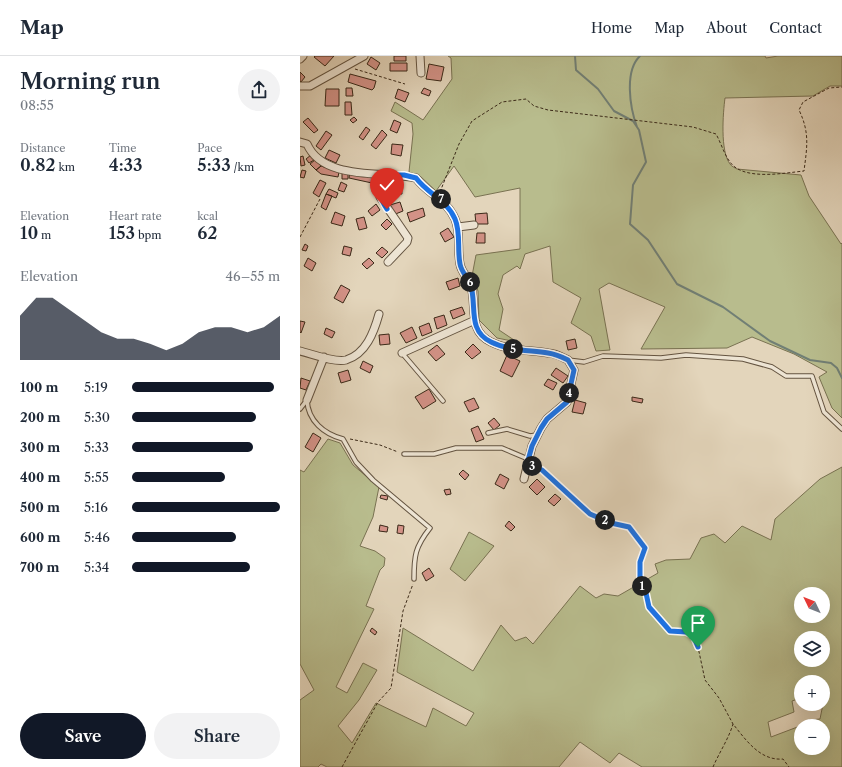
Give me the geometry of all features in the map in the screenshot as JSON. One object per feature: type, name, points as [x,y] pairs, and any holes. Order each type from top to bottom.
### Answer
[{"type":"street","points":[[300,59],[303,56]]},
{"type":"street","points":[[300,86],[310,86],[364,56]]},
{"type":"street","points":[[420,56],[421,73]]},
{"type":"street","points":[[300,142],[307,144],[310,152],[327,166],[380,175],[404,175],[416,178],[423,187],[439,198],[454,217],[458,227],[460,266],[470,282],[475,301],[473,321],[482,336],[491,343],[514,349],[550,353],[568,360],[574,370],[567,402],[547,419],[538,434],[527,461],[524,480]]},
{"type":"street","points":[[380,175],[377,187],[380,197],[408,238],[407,242],[388,262]]},
{"type":"street","points":[[458,227],[474,225]]},
{"type":"street","points":[[300,351],[324,357],[346,360],[362,350],[372,337],[379,314]]},
{"type":"street","points":[[402,353],[473,321]]},
{"type":"street","points":[[307,400],[324,357]]},
{"type":"lane","points":[[402,353],[443,401]]},
{"type":"lane","points":[[568,360],[584,362],[603,356],[661,358],[686,355],[743,359],[758,362],[772,367],[786,376],[812,376],[824,412],[842,428]]},
{"type":"lane","points":[[300,409],[307,400]]},
{"type":"lane","points":[[307,400],[308,410],[316,423],[330,436],[343,439],[356,462],[373,480],[430,528],[419,542],[414,558],[414,580]]},
{"type":"lane","points":[[488,433],[507,429],[530,436],[538,434]]},
{"type":"lane","points":[[404,454],[434,454],[456,448],[502,448],[527,461]]},
{"type":"path","points":[[344,66],[405,84]]},
{"type":"path","points":[[439,198],[442,185],[459,144],[472,121],[502,102],[526,99],[534,106],[548,110],[693,127],[716,134],[731,163],[742,172],[768,174],[804,171],[808,137],[805,123],[799,110],[803,102],[829,88],[842,87]]},
{"type":"path","points":[[300,237],[320,199]]},
{"type":"path","points":[[343,439],[372,444],[404,454]]},
{"type":"path","points":[[527,461],[542,470],[590,514],[611,523],[629,527],[638,537],[645,548],[640,562],[640,581],[646,593],[649,607],[670,631],[686,632],[693,635],[698,647],[705,680],[720,698],[733,724],[754,749],[773,760],[783,759],[789,767]]},
{"type":"path","points":[[342,767],[378,702],[391,688],[403,612],[414,580]]},
{"type":"path","points":[[713,767],[723,743],[731,733],[733,724]]},
{"type":"green space","points":[[448,56],[765,56],[766,58],[778,56],[842,56],[842,86],[830,86],[813,96],[725,98],[723,141],[727,158],[734,168],[801,175],[809,196],[841,244],[842,243],[842,418],[832,408],[819,377],[827,372],[794,354],[752,337],[727,348],[641,349],[665,307],[609,283],[599,289],[610,350],[596,351],[591,336],[571,323],[581,298],[553,282],[550,246],[525,254],[520,269],[517,266],[503,275],[498,294],[503,309],[499,330],[517,342],[497,338],[479,320],[478,291],[472,276],[476,255],[520,249],[520,188],[475,197],[454,166],[436,191],[420,176],[409,172],[413,134],[412,123],[391,111],[395,102],[423,120],[452,79],[451,58]]},
{"type":"green space","points":[[328,439],[340,443],[353,465],[379,487],[373,517],[360,546],[375,551],[385,558],[384,566],[380,570],[366,606],[374,609],[336,687],[347,693],[363,663],[377,670],[359,700],[338,726],[352,743],[376,703],[426,727],[433,708],[466,726],[474,713],[397,672],[403,628],[473,671],[501,625],[515,641],[526,637],[533,644],[580,586],[596,598],[604,594],[618,596],[658,573],[655,564],[666,560],[690,559],[701,538],[714,534],[725,543],[742,526],[771,540],[775,519],[820,479],[842,467],[842,767],[642,767],[619,753],[610,763],[580,742],[559,767],[327,767],[321,764],[318,767],[300,767],[300,700],[314,690],[300,664],[300,470],[304,472]],"holes":[[[794,675],[830,675],[830,711],[822,711],[820,719],[830,719],[830,755],[794,755],[794,728],[771,737],[768,722],[794,712],[792,701],[794,700]]]},
{"type":"green space","points":[[469,532],[494,546],[465,581],[450,569]]},
{"type":"building","points":[[334,56],[325,66],[314,57]]},
{"type":"building","points":[[394,56],[406,56],[406,61],[394,61]]},
{"type":"building","points":[[371,57],[380,63],[376,70],[367,64]]},
{"type":"building","points":[[390,63],[407,63],[407,71],[390,71]]},
{"type":"building","points":[[429,64],[444,67],[441,81],[426,79]]},
{"type":"building","points":[[300,72],[305,77],[301,82],[300,81]]},
{"type":"building","points":[[350,74],[376,81],[374,88],[372,90],[348,82]]},
{"type":"building","points":[[346,88],[352,88],[353,96],[346,96]]},
{"type":"building","points":[[424,88],[431,91],[429,96],[421,93]]},
{"type":"building","points":[[326,89],[339,89],[339,106],[325,106]]},
{"type":"building","points":[[398,89],[409,93],[405,102],[395,98]]},
{"type":"building","points":[[345,102],[351,102],[352,115],[345,115]]},
{"type":"building","points":[[354,117],[357,120],[353,123],[350,120]]},
{"type":"building","points":[[308,118],[318,130],[314,133],[303,122]]},
{"type":"building","points":[[394,120],[401,123],[397,133],[390,130]]},
{"type":"building","points":[[366,127],[370,130],[363,140],[359,137]]},
{"type":"building","points":[[382,130],[387,135],[376,149],[371,145]]},
{"type":"building","points":[[326,131],[332,135],[321,150],[316,146]]},
{"type":"building","points":[[392,144],[403,145],[401,156],[391,154]]},
{"type":"building","points":[[329,150],[340,155],[336,163],[325,158]]},
{"type":"building","points":[[311,155],[314,160],[309,163],[306,159]]},
{"type":"building","points":[[303,156],[305,165],[301,166],[300,157]]},
{"type":"building","points":[[315,160],[321,166],[316,170],[310,164]]},
{"type":"building","points":[[321,166],[339,172],[338,177],[321,174],[316,170]]},
{"type":"building","points":[[302,170],[306,171],[304,178],[300,177]]},
{"type":"building","points":[[342,172],[348,173],[348,179],[342,179]]},
{"type":"building","points":[[350,172],[374,177],[372,183],[349,178]]},
{"type":"building","points":[[320,180],[326,183],[319,197],[313,193]]},
{"type":"building","points":[[341,182],[347,185],[344,192],[338,190]]},
{"type":"building","points":[[389,182],[401,182],[402,194],[389,194]]},
{"type":"building","points":[[329,189],[338,193],[336,198],[326,194]]},
{"type":"building","points":[[326,194],[332,196],[326,210],[321,207]]},
{"type":"building","points":[[400,202],[403,211],[393,215],[390,205]]},
{"type":"building","points":[[376,204],[380,210],[372,216],[368,211]]},
{"type":"building","points":[[423,208],[425,216],[410,222],[407,213]]},
{"type":"building","points":[[335,212],[345,216],[342,226],[331,223]]},
{"type":"building","points":[[487,213],[488,224],[476,224],[475,214]]},
{"type":"building","points":[[364,217],[367,228],[359,230],[356,219]]},
{"type":"building","points":[[387,219],[392,224],[386,230],[381,225]]},
{"type":"building","points":[[448,228],[454,237],[445,242],[440,233]]},
{"type":"building","points":[[477,233],[485,233],[485,243],[476,243]]},
{"type":"building","points":[[305,244],[308,246],[306,251],[302,250]]},
{"type":"building","points":[[344,246],[352,248],[350,256],[342,254]]},
{"type":"building","points":[[382,247],[388,252],[382,258],[376,253]]},
{"type":"building","points":[[308,258],[316,263],[312,271],[304,266]]},
{"type":"building","points":[[369,258],[374,263],[367,269],[362,264]]},
{"type":"building","points":[[458,278],[460,286],[449,290],[446,282]]},
{"type":"building","points":[[341,285],[350,290],[343,303],[334,298]]},
{"type":"building","points":[[462,307],[465,314],[453,319],[450,311]]},
{"type":"building","points":[[444,315],[447,325],[437,329],[434,318]]},
{"type":"building","points":[[300,321],[305,322],[301,333],[300,332]]},
{"type":"building","points":[[429,323],[432,332],[422,336],[419,327]]},
{"type":"building","points":[[412,327],[417,338],[406,343],[400,333]]},
{"type":"building","points":[[326,328],[335,332],[332,338],[324,334]]},
{"type":"building","points":[[389,334],[390,344],[380,345],[379,335]]},
{"type":"building","points":[[575,339],[577,348],[568,350],[566,341]]},
{"type":"building","points":[[473,344],[481,352],[472,359],[465,352]]},
{"type":"building","points":[[437,345],[445,354],[436,361],[428,352]]},
{"type":"building","points":[[507,355],[520,361],[512,377],[500,371]]},
{"type":"building","points":[[363,361],[373,366],[370,373],[360,368]]},
{"type":"building","points":[[556,368],[568,376],[563,383],[551,375]]},
{"type":"building","points":[[348,370],[351,380],[341,383],[338,373]]},
{"type":"building","points":[[301,378],[310,381],[306,390],[300,388]]},
{"type":"building","points":[[548,379],[557,383],[553,390],[544,385]]},
{"type":"building","points":[[429,389],[436,401],[423,409],[415,397]]},
{"type":"building","points":[[632,397],[643,399],[642,403],[632,401]]},
{"type":"building","points":[[474,398],[479,408],[469,412],[464,402]]},
{"type":"building","points":[[575,400],[586,403],[583,414],[572,412]]},
{"type":"building","points":[[494,418],[500,425],[494,430],[488,423]]},
{"type":"building","points":[[478,426],[484,439],[476,442],[471,429]]},
{"type":"building","points":[[313,433],[321,438],[313,452],[305,447]]},
{"type":"building","points":[[463,470],[469,475],[465,480],[459,474]]},
{"type":"building","points":[[500,474],[509,479],[504,489],[495,484]]},
{"type":"building","points":[[537,479],[545,487],[537,495],[529,487]]},
{"type":"building","points":[[450,489],[451,494],[446,495],[444,490]]},
{"type":"building","points":[[555,494],[561,499],[554,506],[548,501]]},
{"type":"building","points":[[381,495],[388,496],[387,500],[380,498]]},
{"type":"building","points":[[509,521],[515,527],[511,531],[505,526]]},
{"type":"building","points":[[380,525],[388,527],[387,532],[379,531]]},
{"type":"building","points":[[398,525],[404,526],[403,534],[397,533]]},
{"type":"building","points":[[429,568],[434,576],[426,581],[422,573]]},
{"type":"building","points":[[372,628],[377,632],[375,635],[370,631]]},
{"type":"waterway","points":[[575,56],[576,70],[598,89],[614,111],[633,121],[639,130],[646,162],[633,185],[630,224],[648,240],[677,284],[723,307],[770,341],[810,360],[831,363],[837,368],[842,378]]},
{"type":"waterway","points":[[637,127],[632,110],[630,80],[635,63],[640,56]]},
{"type":"route","points":[[387,209],[380,197],[377,187],[380,175],[393,177],[404,175],[416,178],[431,194],[444,202],[454,217],[458,227],[460,266],[470,282],[475,301],[473,321],[482,336],[491,343],[514,349],[550,353],[568,360],[574,370],[567,402],[547,419],[541,428],[532,446],[527,464],[542,470],[570,498],[590,514],[611,523],[629,527],[645,548],[640,562],[640,581],[646,593],[649,607],[670,631],[686,632],[693,635],[698,647]]}]
